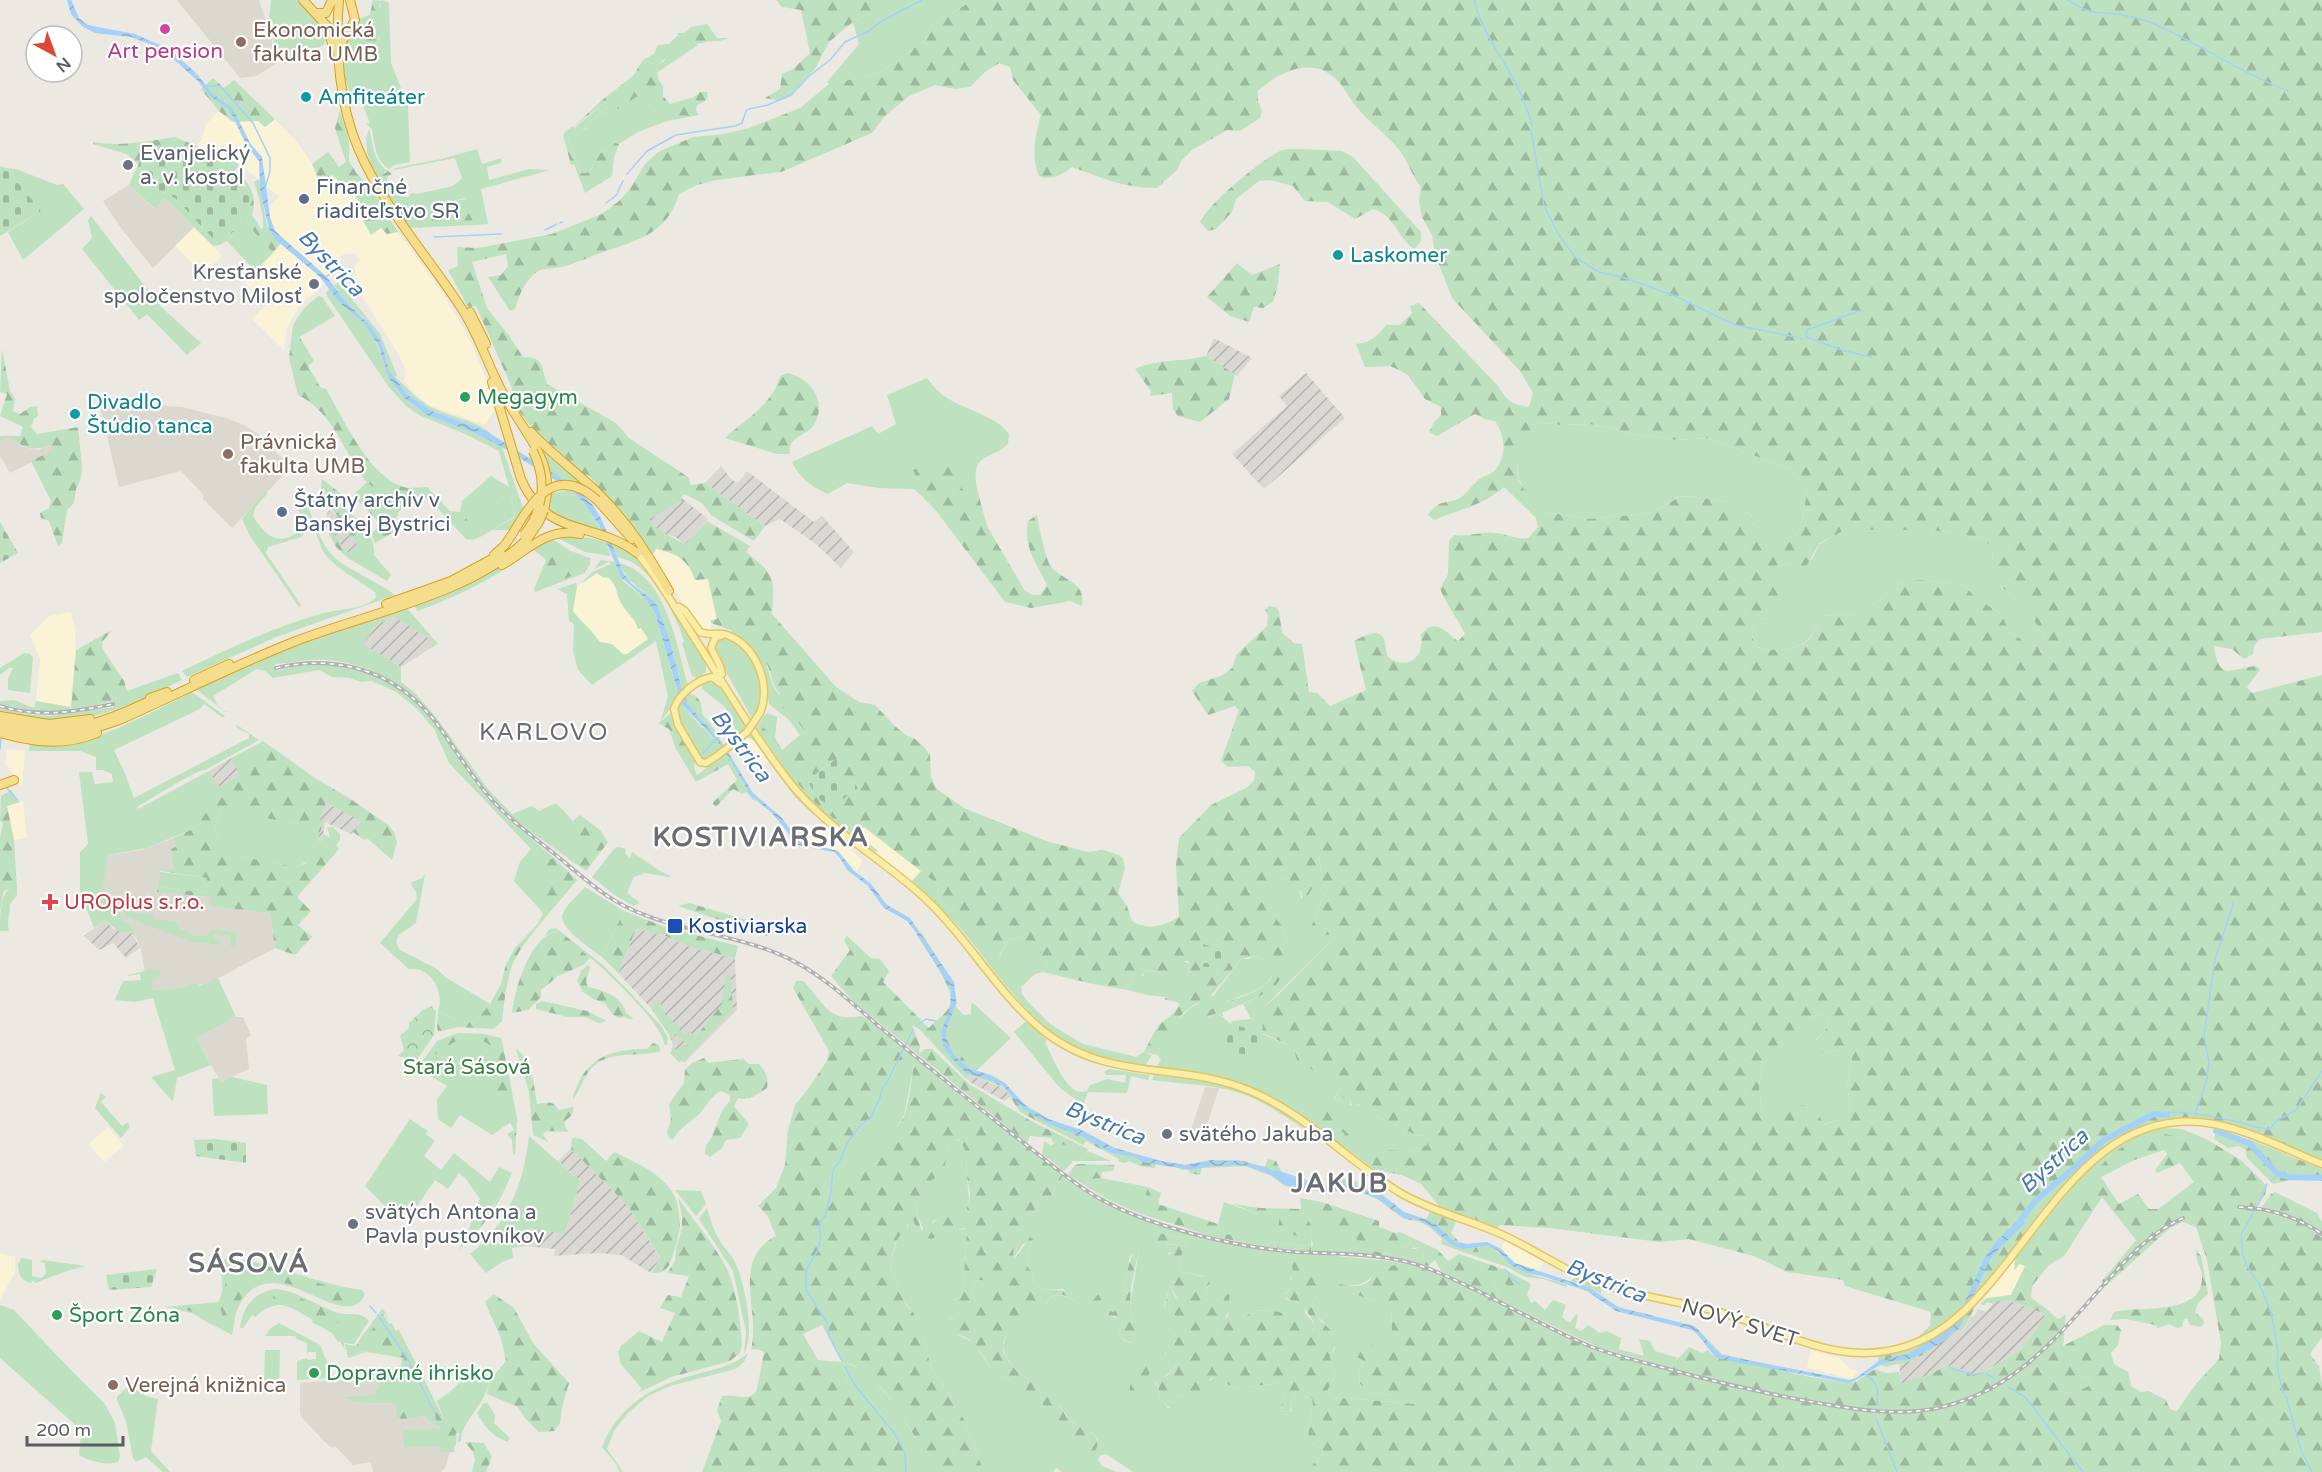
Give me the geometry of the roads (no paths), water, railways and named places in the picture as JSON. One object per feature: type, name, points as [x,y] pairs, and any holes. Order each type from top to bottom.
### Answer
[{"type":"highway","points":[[303,0],[328,27],[339,93],[352,144],[379,198],[463,311],[508,399],[530,431]]},
{"type":"highway","points":[[313,12],[326,13],[333,0]]},
{"type":"highway","points":[[333,0],[333,48]]},
{"type":"highway","points":[[339,0],[338,56],[346,104],[357,145],[397,222]]},
{"type":"highway","points":[[338,56],[341,43],[354,24],[350,0]]},
{"type":"highway","points":[[338,9],[340,21],[347,26],[352,23],[353,12]]},
{"type":"highway","points":[[431,269],[463,320],[492,382],[537,453]]},
{"type":"highway","points":[[466,307],[481,332],[490,360]]},
{"type":"highway","points":[[446,589],[495,564],[526,536],[536,517],[542,495],[537,453],[500,389],[478,339]]},
{"type":"highway","points":[[492,382],[525,487],[543,511],[562,523],[612,540],[635,552]]},
{"type":"highway","points":[[521,422],[608,504],[637,538],[669,591]]},
{"type":"highway","points":[[466,574],[501,549],[533,501],[552,488],[573,486],[582,489],[597,500],[655,565]]},
{"type":"highway","points":[[0,726],[36,736],[70,735],[115,717],[273,644],[414,597],[459,587],[495,569],[539,540],[560,532],[600,536]]},
{"type":"highway","points":[[414,597],[466,574],[497,557],[526,536]]},
{"type":"highway","points":[[0,733],[39,742],[122,719],[277,648],[393,604]]},
{"type":"highway","points":[[0,716],[49,724],[84,721],[167,692]]},
{"type":"highway","points":[[0,721],[37,731],[70,735]]},
{"type":"highway","points":[[0,784],[12,778]]},
{"type":"main road","points":[[635,552],[658,580],[769,753]]},
{"type":"main road","points":[[669,591],[769,753]]},
{"type":"main road","points":[[679,607],[686,611],[696,628],[704,634],[727,635],[735,638],[746,648],[759,668],[764,692],[760,713],[751,729],[717,756],[706,763],[700,762],[678,725],[675,706],[687,690],[708,677],[716,678],[729,692]]},
{"type":"main road","points":[[704,634],[708,647],[716,659]]},
{"type":"main road","points":[[722,674],[711,645],[715,638],[727,635]]},
{"type":"main road","points":[[702,679],[708,669],[703,651]]},
{"type":"main road","name":"NOVÝ SVET","points":[[769,753],[791,784],[814,808],[932,904],[958,932],[1014,1003],[1039,1027],[1063,1045],[1085,1056],[1118,1066],[1222,1081],[1256,1093],[1290,1113],[1380,1179],[1421,1203],[1501,1234],[1566,1269],[1603,1285],[1729,1315],[1821,1348],[1848,1354],[1874,1353],[1917,1343],[1934,1334],[1956,1319],[1979,1296],[2086,1165],[2111,1145],[2152,1126],[2170,1123],[2213,1124],[2242,1132],[2322,1164]]},
{"type":"water","points":[[67,0],[71,0],[79,18],[87,25],[135,34],[169,49],[195,72],[212,93],[233,109],[250,143],[262,157],[270,217],[275,231],[327,277],[345,301],[370,325],[382,343],[389,371],[409,396],[432,411],[486,431],[569,483],[592,504],[601,518],[624,574],[658,607],[688,704],[725,747],[753,793],[781,817],[800,842],[838,851],[854,871],[871,884],[887,905],[910,918],[954,982],[956,1003],[946,1031],[947,1042],[954,1055],[968,1068],[1005,1083],[1028,1108],[1048,1119],[1083,1131],[1114,1148],[1184,1165],[1210,1161],[1239,1161],[1268,1168],[1290,1182],[1325,1188],[1342,1184],[1354,1185],[1381,1195],[1404,1212],[1433,1222],[1455,1242],[1466,1244],[1487,1242],[1501,1249],[1515,1263],[1590,1288],[1618,1307],[1694,1326],[1722,1355],[1849,1380],[1856,1378],[1880,1360],[1908,1354],[1954,1326],[1984,1259],[1994,1244],[2019,1219],[2025,1223],[1989,1261],[1961,1325],[1944,1340],[1923,1353],[1909,1359],[1885,1363],[1849,1383],[1720,1359],[1692,1330],[1616,1311],[1587,1291],[1526,1273],[1512,1266],[1498,1251],[1487,1246],[1463,1249],[1450,1244],[1432,1227],[1419,1220],[1404,1218],[1377,1198],[1359,1191],[1346,1189],[1327,1192],[1309,1188],[1305,1190],[1285,1185],[1272,1175],[1244,1165],[1211,1166],[1190,1170],[1142,1162],[1135,1157],[1112,1153],[1081,1136],[1047,1123],[1022,1108],[1004,1087],[993,1081],[966,1073],[948,1054],[943,1045],[941,1032],[950,1008],[951,989],[915,931],[907,921],[884,908],[868,886],[847,870],[834,852],[798,845],[772,813],[750,795],[723,748],[683,705],[655,613],[646,599],[621,577],[599,525],[584,503],[571,490],[502,447],[475,433],[427,415],[404,398],[389,378],[378,345],[364,323],[341,304],[319,276],[276,240],[269,229],[260,189],[259,161],[247,146],[229,109],[211,97],[198,81],[162,49],[131,37],[95,33],[84,28],[84,24],[80,24],[71,14]]},
{"type":"waterway","name":"Laskomer","points":[[627,174],[647,151],[676,135],[735,126],[742,123],[749,109],[768,105],[792,94],[809,76],[830,60],[845,42],[869,31],[880,22],[922,0]]},
{"type":"waterway","points":[[1475,0],[1481,21],[1518,88],[1532,125]]},
{"type":"waterway","points":[[2068,0],[2092,12],[2113,13],[2152,23],[2288,91]]},
{"type":"waterway","points":[[206,86],[219,86],[223,89],[253,123],[270,158],[270,171],[265,188]]},
{"type":"waterway","points":[[1531,130],[1544,206],[1559,235],[1576,258],[1599,272],[1622,277],[1673,295],[1735,325],[1796,337]]},
{"type":"waterway","name":"Laskomer","points":[[612,199],[623,181]]},
{"type":"waterway","name":"Laskomer","points":[[606,203],[610,200]]},
{"type":"waterway","name":"Laskomer","points":[[545,230],[557,224]]},
{"type":"waterway","name":"Laskomer","points":[[434,237],[501,234]]},
{"type":"waterway","name":"Laskomer","points":[[327,276],[334,272]]},
{"type":"waterway","points":[[1862,310],[1807,330],[1806,337],[1845,351],[1871,357]]},
{"type":"waterway","points":[[703,753],[717,738]]},
{"type":"waterway","points":[[0,749],[1,739]]},
{"type":"waterway","points":[[7,788],[17,800]]},
{"type":"waterway","points":[[2195,1115],[2207,1079],[2209,1062],[2204,1036],[2215,960],[2234,901]]},
{"type":"waterway","points":[[916,1026],[926,1019],[936,1021]]},
{"type":"waterway","points":[[828,1324],[806,1290],[806,1270],[817,1252],[821,1238],[819,1226],[825,1217],[833,1170],[840,1161],[848,1142],[860,1126],[871,1117],[882,1088],[913,1030]]},
{"type":"waterway","points":[[2154,1114],[2174,1112],[2196,1114],[2270,1129],[2276,1121],[2296,1110],[2322,1071]]},
{"type":"waterway","name":"Bystrica","points":[[2017,1225],[2036,1200],[2104,1140],[2154,1114],[2167,1115]]},
{"type":"waterway","name":"Bystrica","points":[[2216,1131],[2249,1143],[2278,1174],[2288,1177],[2322,1178]]},
{"type":"waterway","points":[[1274,1172],[1307,1181],[1310,1186]]},
{"type":"waterway","name":"Bystrica","points":[[1275,1174],[1305,1185]]},
{"type":"waterway","points":[[2271,1181],[2278,1174]]},
{"type":"waterway","points":[[2258,1205],[2267,1184]]},
{"type":"waterway","points":[[2254,1212],[2241,1235],[2243,1256],[2260,1285],[2272,1316],[2278,1352],[2277,1366],[2283,1393]]},
{"type":"waterway","points":[[1504,1269],[1519,1284]]},
{"type":"waterway","points":[[370,1306],[376,1313]]},
{"type":"waterway","points":[[378,1315],[408,1360],[435,1413]]},
{"type":"waterway","points":[[829,1327],[829,1336],[842,1361]]},
{"type":"waterway","points":[[845,1367],[854,1384],[895,1434],[905,1453],[906,1472]]},
{"type":"waterway","points":[[1951,1368],[1973,1375],[1983,1373]]},
{"type":"waterway","points":[[1986,1374],[1994,1378]]},
{"type":"waterway","points":[[1866,1375],[1877,1388],[1877,1405]]},
{"type":"waterway","points":[[2008,1387],[2025,1397],[2083,1472]]},
{"type":"waterway","points":[[2286,1396],[2301,1450],[2312,1472]]},
{"type":"waterway","points":[[1876,1418],[1897,1472]]},
{"type":"railway","points":[[276,668],[298,664],[342,665],[382,678],[401,689],[434,720],[477,781],[500,808],[603,893],[626,907],[650,917],[751,944],[799,964],[833,987],[955,1088],[1077,1184],[1116,1207],[1192,1234],[1246,1246],[1296,1252],[1366,1255],[1407,1262],[1452,1279],[1559,1332],[1608,1352],[1742,1388],[1794,1399],[1857,1409],[1903,1412],[1933,1409],[1962,1401],[2010,1376],[2051,1342],[2142,1245],[2161,1230],[2183,1218]]},
{"type":"railway","points":[[0,706],[29,712],[56,713],[113,704]]},
{"type":"railway","points":[[2239,1207],[2282,1214],[2322,1234]]},
{"type":"place","name":"Art pension","points":[[165,29]]},
{"type":"place","name":"Ekonomická fakulta UMB","points":[[241,42]]},
{"type":"place","name":"Amfiteáter","points":[[306,97]]},
{"type":"place","name":"Evanjelický a. v. kostol","points":[[128,165]]},
{"type":"place","name":"Finančné riaditeľstvo SR","points":[[304,199]]},
{"type":"place","name":"Laskomer","points":[[1338,255]]},
{"type":"place","name":"Kresťanské spoločenstvo Milosť","points":[[314,284]]},
{"type":"place","name":"Megagym","points":[[465,397]]},
{"type":"place","name":"Divadlo Štúdio tanca","points":[[75,414]]},
{"type":"place","name":"Právnická fakulta UMB","points":[[228,454]]},
{"type":"place","name":"Štátny archív v Banskej Bystrici","points":[[282,512]]},
{"type":"place","name":"UROplus s.r.o.","points":[[50,902]]},
{"type":"place","name":"Kostiviarska","points":[[675,926]]},
{"type":"place","name":"svätého Jakuba","points":[[1167,1134]]},
{"type":"place","name":"svätých Antona a Pavla pustovníkov","points":[[353,1224]]},
{"type":"place","name":"Šport Zóna","points":[[57,1315]]},
{"type":"place","name":"Dopravné ihrisko","points":[[314,1373]]},
{"type":"place","name":"Verejná knižnica","points":[[113,1385]]},
{"type":"district","name":"KARLOVO","points":[[544,732]]},
{"type":"district","name":"KOSTIVIARSKA","points":[[761,837]]},
{"type":"district","name":"JAKUB","points":[[1340,1183]]},
{"type":"district","name":"SÁSOVÁ","points":[[249,1263]]},
{"type":"park label","name":"Stará Sásová","points":[[467,1067]]}]
